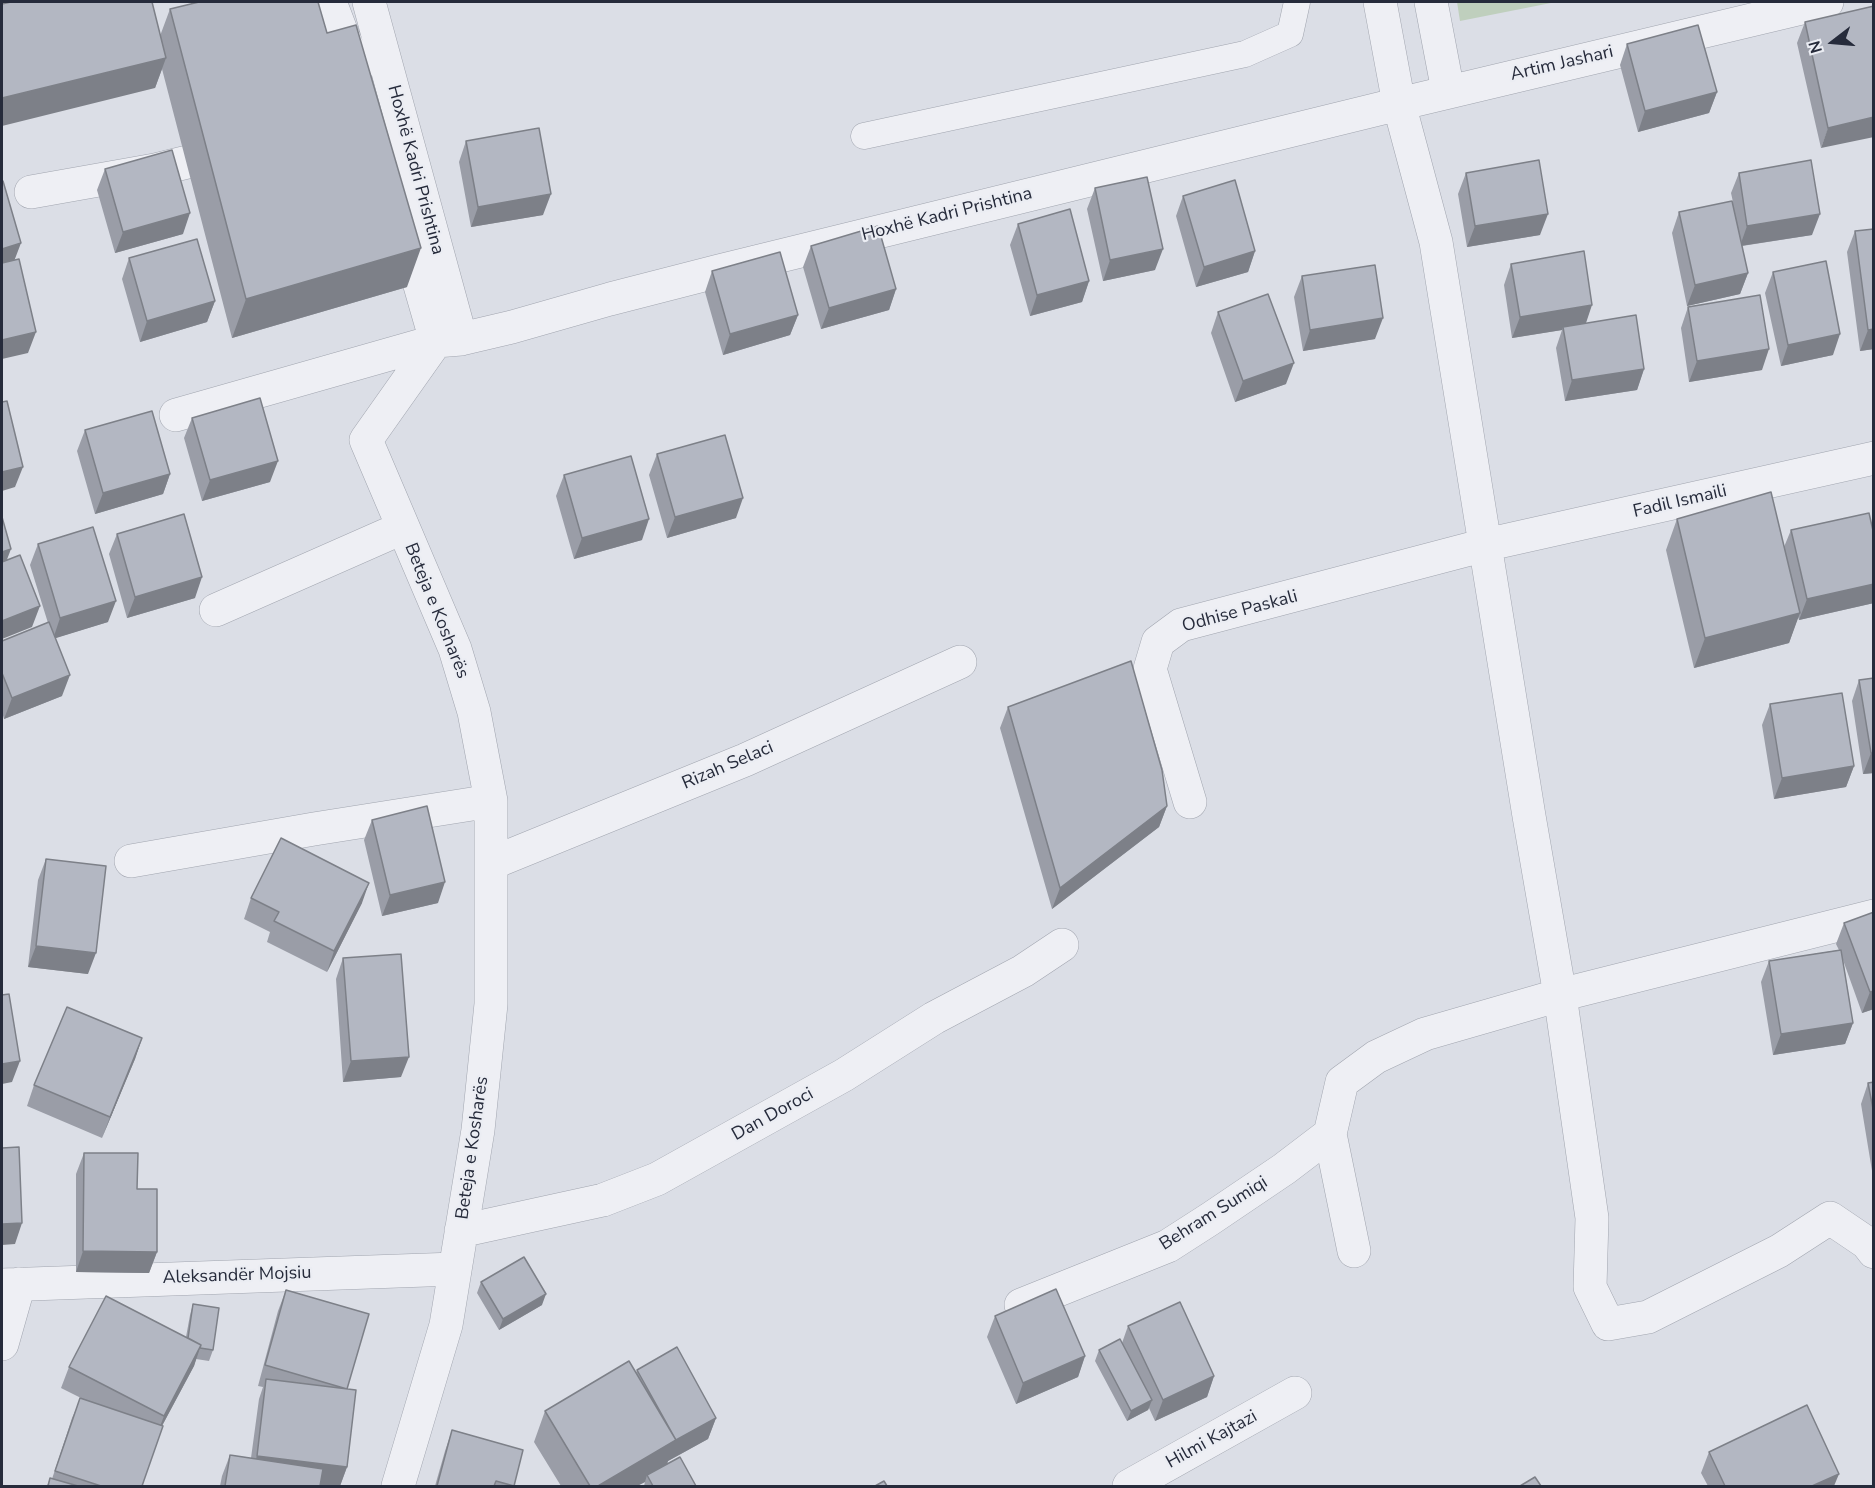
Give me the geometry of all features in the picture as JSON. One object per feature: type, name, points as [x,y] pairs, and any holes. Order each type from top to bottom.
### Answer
[{"type":"street","points":[[176,415],[448,340],[373,117],[330,2]]},
{"type":"street","name":"Hoxhë Kadri Prishtina","points":[[369,2],[448,340],[512,327],[719,271],[1399,104]]},
{"type":"street","points":[[1380,2],[1399,104],[1436,242],[1560,994],[1592,1218],[1590,1287],[1608,1324],[1648,1317],[1779,1251],[1830,1218],[1867,1243],[1874,1252]]},
{"type":"street","points":[[1431,2],[1448,92]]},
{"type":"street","name":"Artim Jashari","points":[[1399,104],[1827,2]]},
{"type":"street","points":[[31,192],[155,170],[258,145]]},
{"type":"street","name":"Beteja e Kosharës","points":[[398,1486],[446,1325],[478,1130],[491,1004],[491,801],[474,712],[455,649],[366,440],[448,340]]},
{"type":"street","name":"Fadil Ismaili","points":[[1485,546],[1874,458]]},
{"type":"street","name":"Beteja e Kosharës","points":[[216,610],[402,528]]},
{"type":"street","name":"Odhise Paskali","points":[[1190,802],[1150,669],[1158,642],[1181,625],[1485,546]]},
{"type":"street","name":"Rizah Selaci","points":[[492,862],[745,760],[960,662]]},
{"type":"street","points":[[131,861],[491,801]]},
{"type":"street","points":[[1354,1251],[1330,1134],[1342,1082],[1376,1057],[1425,1035],[1560,994],[1874,916]]},
{"type":"street","name":"Dan Doroci","points":[[461,1231],[603,1200],[657,1179],[844,1075],[934,1018],[1023,971],[1062,945]]},
{"type":"street","name":"Behram Sumiqi","points":[[1021,1305],[1168,1246],[1266,1181],[1330,1134]]},
{"type":"street","name":"Aleksandër Mojsiu","points":[[2,1344],[10,1284],[455,1269]]},
{"type":"street","name":"Hilmi Kajtazi","points":[[1129,1486],[1296,1393]]},
{"type":"lane","points":[[864,136],[1245,54],[1290,34],[1297,2]]},
{"type":"green space","points":[[1457,2],[1556,2],[1460,21]]},
{"type":"building","points":[[11,2],[152,2],[166,58],[2,98],[2,4]]},
{"type":"building","points":[[199,2],[318,2],[327,33],[356,25],[421,248],[246,299],[170,9]]},
{"type":"building","points":[[1874,6],[1874,117],[1828,128],[1805,22]]},
{"type":"building","points":[[1698,25],[1717,92],[1645,111],[1627,44]]},
{"type":"building","points":[[539,128],[551,194],[478,207],[466,141]]},
{"type":"building","points":[[172,150],[190,213],[123,232],[105,169]]},
{"type":"building","points":[[1539,160],[1548,214],[1475,226],[1466,173]]},
{"type":"building","points":[[1811,160],[1820,214],[1747,226],[1739,173]]},
{"type":"building","points":[[1147,177],[1163,249],[1110,260],[1095,188]]},
{"type":"building","points":[[1235,180],[1255,251],[1204,267],[1183,196]]},
{"type":"building","points":[[2,181],[21,243],[2,249]]},
{"type":"building","points":[[1732,201],[1748,273],[1695,285],[1679,212]]},
{"type":"building","points":[[1070,209],[1089,281],[1037,295],[1018,224]]},
{"type":"building","points":[[878,226],[896,289],[829,308],[811,246]]},
{"type":"building","points":[[1874,229],[1874,329],[1868,330],[1855,231]]},
{"type":"building","points":[[197,239],[215,301],[147,321],[129,258]]},
{"type":"building","points":[[1584,251],[1592,305],[1520,317],[1511,264]]},
{"type":"building","points":[[780,252],[798,315],[730,334],[712,271]]},
{"type":"building","points":[[19,259],[36,332],[2,340],[2,263]]},
{"type":"building","points":[[1826,261],[1840,334],[1788,345],[1773,272]]},
{"type":"building","points":[[1375,265],[1383,318],[1310,330],[1302,276]]},
{"type":"building","points":[[1268,294],[1294,363],[1243,381],[1218,312]]},
{"type":"building","points":[[1760,295],[1769,349],[1697,361],[1688,307]]},
{"type":"building","points":[[1636,315],[1644,369],[1572,380],[1563,327]]},
{"type":"building","points":[[260,398],[278,461],[210,480],[192,418]]},
{"type":"building","points":[[7,401],[23,467],[2,472],[2,402]]},
{"type":"building","points":[[152,411],[170,474],[103,493],[85,430]]},
{"type":"building","points":[[725,435],[743,498],[675,517],[657,454]]},
{"type":"building","points":[[631,456],[649,519],[582,538],[564,475]]},
{"type":"building","points":[[1771,492],[1800,613],[1705,638],[1677,519]]},
{"type":"building","points":[[1869,513],[1874,535],[1874,584],[1807,599],[1791,530]]},
{"type":"building","points":[[184,514],[202,577],[135,597],[117,534]]},
{"type":"building","points":[[2,517],[11,549],[2,552]]},
{"type":"building","points":[[93,527],[116,601],[60,618],[38,544]]},
{"type":"building","points":[[20,555],[40,606],[2,621],[2,562]]},
{"type":"building","points":[[49,622],[70,675],[12,698],[2,673],[2,641]]},
{"type":"building","points":[[1131,661],[1162,770],[1167,806],[1060,888],[1008,707]]},
{"type":"building","points":[[1874,678],[1874,753],[1871,753],[1859,680]]},
{"type":"building","points":[[1842,693],[1854,766],[1782,778],[1770,704]]},
{"type":"building","points":[[427,806],[445,882],[390,895],[372,820]]},
{"type":"building","points":[[281,838],[369,883],[334,951],[274,921],[279,912],[251,898]]},
{"type":"building","points":[[46,859],[106,866],[96,953],[36,946]]},
{"type":"building","points":[[1874,912],[1874,991],[1870,992],[1844,923]]},
{"type":"building","points":[[1841,950],[1853,1023],[1781,1034],[1769,961]]},
{"type":"building","points":[[401,954],[409,1057],[351,1061],[343,958]]},
{"type":"building","points":[[9,994],[20,1061],[2,1064],[2,995]]},
{"type":"building","points":[[67,1007],[142,1038],[110,1117],[34,1085]]},
{"type":"building","points":[[1874,1082],[1874,1114],[1868,1083]]},
{"type":"building","points":[[19,1147],[22,1223],[2,1224],[2,1148]]},
{"type":"building","points":[[84,1153],[138,1153],[137,1189],[157,1189],[157,1252],[83,1251]]},
{"type":"building","points":[[524,1257],[546,1294],[503,1319],[481,1282]]},
{"type":"building","points":[[1056,1289],[1085,1356],[1023,1383],[995,1316]]},
{"type":"building","points":[[286,1290],[369,1314],[347,1389],[265,1365]]},
{"type":"building","points":[[106,1296],[201,1345],[164,1416],[69,1367]]},
{"type":"building","points":[[1180,1302],[1214,1376],[1163,1400],[1128,1326]]},
{"type":"building","points":[[193,1304],[219,1308],[213,1350],[200,1348],[201,1345],[188,1338]]},
{"type":"building","points":[[1120,1339],[1152,1400],[1131,1411],[1099,1350]]},
{"type":"building","points":[[677,1347],[716,1418],[676,1440],[637,1370]]},
{"type":"building","points":[[629,1361],[676,1440],[598,1486],[590,1486],[545,1411]]},
{"type":"building","points":[[266,1379],[356,1390],[347,1467],[257,1456]]},
{"type":"building","points":[[80,1398],[163,1426],[142,1486],[101,1486],[55,1471]]},
{"type":"building","points":[[1807,1405],[1839,1474],[1812,1486],[1725,1486],[1709,1452]]},
{"type":"building","points":[[452,1430],[523,1450],[514,1486],[496,1481],[494,1486],[437,1486]]},
{"type":"building","points":[[230,1455],[323,1469],[320,1486],[225,1486]]},
{"type":"building","points":[[680,1457],[696,1486],[653,1486],[647,1475]]},
{"type":"building","points":[[1535,1477],[1541,1486],[1520,1486]]},
{"type":"building","points":[[50,1478],[78,1486],[48,1486]]},
{"type":"building","points":[[884,1481],[887,1486],[875,1486]]}]
